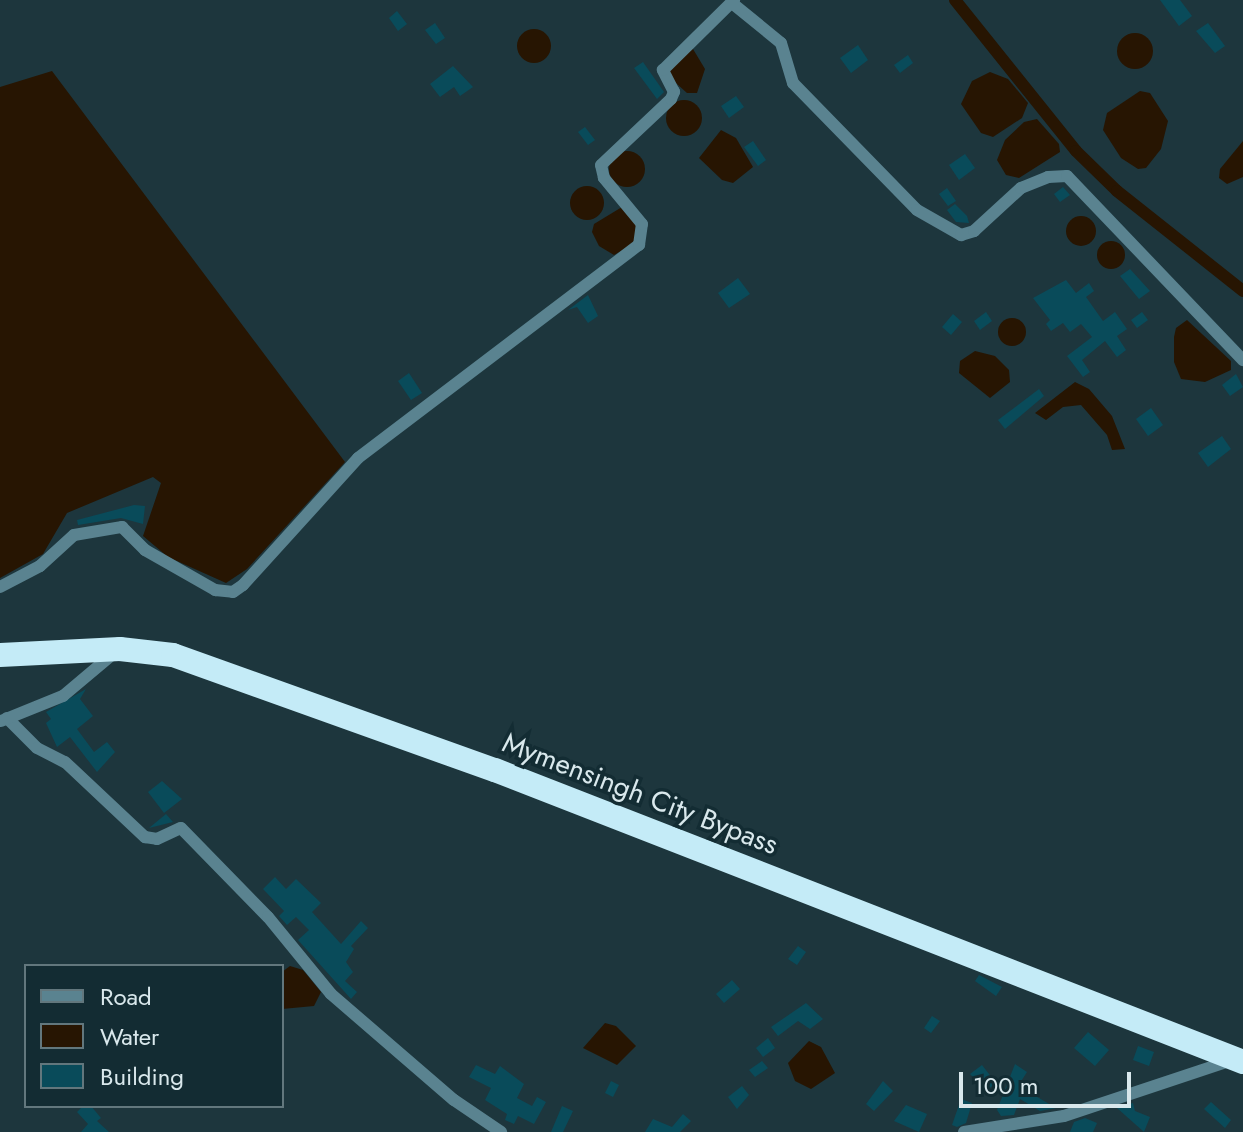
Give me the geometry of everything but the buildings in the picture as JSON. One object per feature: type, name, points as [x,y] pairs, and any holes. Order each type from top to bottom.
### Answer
[{"type":"highway","name":"Mymensingh City Bypass","points":[[0,655],[120,649],[173,655],[317,703],[1239,1060]]},
{"type":"street","points":[[0,587],[40,566],[74,535],[122,527],[145,550],[215,590],[233,592],[243,585],[358,458],[639,245],[642,224],[604,178],[601,165],[671,99],[674,92],[663,70],[733,1],[781,43],[793,83],[917,210],[961,235],[974,231],[1021,188],[1048,177],[1067,176],[1243,360]]},
{"type":"street","points":[[120,649],[63,696],[4,720],[37,748],[65,762],[145,837],[157,839],[181,828],[268,917],[331,994],[454,1100],[501,1132]]},
{"type":"street","points":[[964,1132],[1064,1116],[1239,1060]]},
{"type":"water","points":[[534,29],[546,34],[551,46],[546,58],[534,63],[522,58],[517,46],[522,34]]},
{"type":"water","points":[[1135,33],[1147,39],[1153,51],[1147,63],[1135,69],[1123,63],[1117,51],[1123,39]]},
{"type":"water","points":[[693,49],[705,69],[697,93],[687,93],[667,75],[668,67]]},
{"type":"water","points":[[52,71],[345,462],[247,569],[226,583],[168,557],[143,536],[161,483],[153,477],[67,513],[43,554],[0,578],[0,87]]},
{"type":"water","points":[[990,72],[1008,79],[1028,103],[1022,118],[993,137],[981,133],[961,104],[972,81]]},
{"type":"water","points":[[1140,91],[1150,93],[1168,121],[1161,149],[1146,168],[1138,169],[1121,158],[1103,130],[1107,113]]},
{"type":"water","points":[[684,100],[697,105],[702,118],[697,131],[684,136],[671,131],[666,118],[671,105]]},
{"type":"water","points":[[1037,119],[1059,144],[1060,152],[1019,178],[1006,175],[997,160],[1005,140],[1024,122]]},
{"type":"water","points":[[721,130],[736,138],[753,167],[733,183],[722,180],[699,158]]},
{"type":"water","points":[[1243,141],[1243,177],[1227,184],[1219,178],[1220,169]]},
{"type":"water","points":[[627,151],[640,156],[645,169],[640,182],[627,187],[614,182],[609,169],[614,156]]},
{"type":"water","points":[[587,186],[599,191],[604,203],[599,215],[587,220],[575,215],[570,203],[575,191]]},
{"type":"water","points":[[622,207],[640,230],[633,244],[614,255],[599,246],[592,232],[594,224]]},
{"type":"water","points":[[1081,216],[1087,217],[1095,225],[1095,237],[1087,245],[1081,246],[1075,245],[1067,237],[1066,231],[1067,225],[1075,217]]},
{"type":"water","points":[[1111,241],[1121,245],[1125,255],[1121,265],[1111,269],[1101,265],[1097,255],[1101,245]]},
{"type":"water","points":[[1012,318],[1022,322],[1026,332],[1022,342],[1012,346],[1002,342],[998,332],[1002,322]]},
{"type":"water","points":[[1187,320],[1231,361],[1231,370],[1205,382],[1181,379],[1174,362],[1174,337],[1176,328]]},
{"type":"water","points":[[975,351],[995,356],[1009,370],[1010,382],[990,398],[959,373],[960,361]]},
{"type":"water","points":[[1075,382],[1089,389],[1112,416],[1125,449],[1112,450],[1107,435],[1081,405],[1063,407],[1046,420],[1035,413]]},
{"type":"water","points":[[290,966],[303,970],[321,992],[314,1006],[284,1009],[284,970]]},
{"type":"water","points":[[605,1023],[616,1026],[636,1046],[617,1065],[583,1048]]},
{"type":"water","points":[[809,1041],[821,1047],[835,1073],[811,1089],[795,1081],[788,1063]]},
{"type":"waterway","points":[[955,0],[1076,151],[1117,191],[1243,291]]}]
